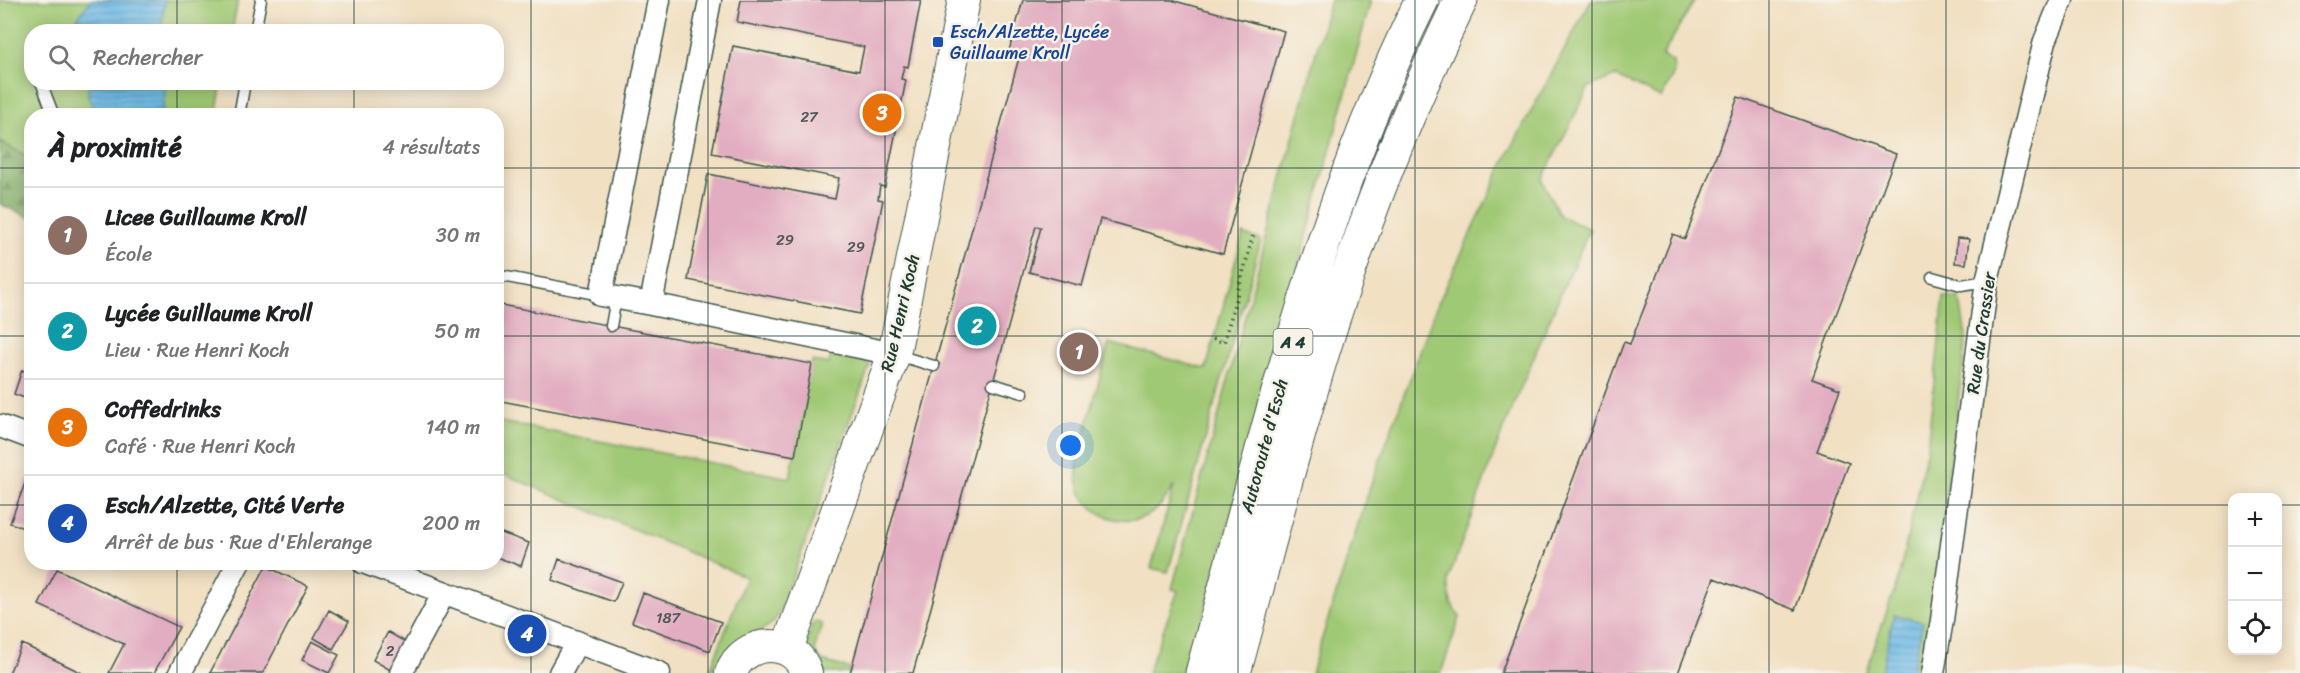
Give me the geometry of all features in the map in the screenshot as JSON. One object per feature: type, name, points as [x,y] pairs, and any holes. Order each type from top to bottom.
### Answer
[{"type":"highway","points":[[1434,56],[1461,0]]},
{"type":"highway","name":"A 4","points":[[1434,56],[1474,0]]},
{"type":"highway","name":"Autoroute d'Esch","points":[[1202,673],[1291,348],[1331,217],[1417,6]]},
{"type":"highway","name":"Autoroute d'Esch","points":[[1234,673],[1324,348],[1380,186],[1434,56]]},
{"type":"street","points":[[659,0],[609,296],[894,354]]},
{"type":"street","points":[[651,304],[710,0]]},
{"type":"street","name":"Rue Henri Koch","points":[[797,661],[894,354],[964,0]]},
{"type":"street","name":"Rue du Crassier","points":[[1933,673],[1944,608],[1987,281],[2045,41],[2059,1]]},
{"type":"street","points":[[0,426],[24,435]]},
{"type":"street","points":[[180,673],[234,570]]},
{"type":"street","points":[[384,570],[659,673]]},
{"type":"street","points":[[401,673],[444,593]]},
{"type":"street","points":[[560,673],[577,642]]},
{"type":"street","points":[[731,673],[739,658],[749,650],[761,646],[774,645],[797,661]]},
{"type":"lane","points":[[256,24],[261,0]]},
{"type":"lane","points":[[44,90],[51,108]]},
{"type":"lane","points":[[240,108],[244,90]]},
{"type":"lane","points":[[504,276],[609,296],[611,326]]},
{"type":"lane","points":[[1932,277],[1961,285],[1987,281]]},
{"type":"lane","points":[[894,354],[934,366]]},
{"type":"lane","points":[[993,384],[1023,393]]},
{"type":"path","points":[[1213,339],[1224,342],[1253,236]]},
{"type":"green space","points":[[0,0],[238,0],[233,24],[24,24],[24,90],[221,90],[217,108],[24,108],[24,154],[0,142]]},
{"type":"green space","points":[[1330,0],[1371,0],[1188,673],[1147,673],[1178,591],[1172,589]]},
{"type":"green space","points":[[1591,0],[1695,0],[1662,56],[1673,62],[1674,73],[1661,98],[1615,76],[1589,87],[1542,180],[1560,216],[1590,229],[1502,432],[1448,580],[1451,603],[1460,617],[1441,673],[1311,673],[1368,493],[1435,310],[1506,158]]},
{"type":"green space","points":[[0,142],[24,154],[24,215],[0,204]]},
{"type":"green space","points":[[1243,234],[1261,240],[1168,572],[1151,568],[1174,486],[1162,503],[1151,513],[1126,520],[1106,516],[1090,505],[1083,497],[1078,484],[1078,459],[1109,343],[1206,369]]},
{"type":"green space","points":[[1944,297],[1960,299],[1966,338],[1924,673],[1865,673],[1898,580],[1927,448]]},
{"type":"green space","points":[[831,355],[862,360],[870,365],[780,611],[774,622],[710,670],[746,577],[504,474],[504,423],[790,478],[812,361],[829,364]]},
{"type":"green space","points":[[817,621],[822,625],[815,647],[816,654],[822,661],[851,669],[850,673],[817,673],[807,645],[813,622]]},
{"type":"water","points":[[91,0],[165,0],[162,24],[73,24]]},
{"type":"water","points":[[88,90],[165,90],[163,108],[94,108],[88,97]]},
{"type":"water","points":[[1894,615],[1923,622],[1912,673],[1881,673]]},
{"type":"building","points":[[741,0],[921,0],[908,67],[904,66],[901,79],[906,80],[885,187],[880,186],[878,199],[883,200],[860,314],[688,280],[708,174],[835,199],[839,178],[712,153],[733,46],[859,71],[864,47],[737,22]]},
{"type":"building","points":[[1023,0],[1171,0],[1284,31],[1223,254],[1100,219],[1082,286],[1029,272],[1041,227],[1036,226],[913,673],[850,673],[1020,54],[1009,51]]},
{"type":"building","points":[[1738,97],[1896,154],[1812,379],[1840,389],[1817,451],[1849,463],[1795,610],[1714,578],[1678,673],[1501,673],[1624,342],[1630,344],[1673,234],[1685,239]]},
{"type":"building","points":[[1957,238],[1969,239],[1966,264],[1955,263]]},
{"type":"building","points":[[504,306],[812,364],[795,456],[504,401]]},
{"type":"building","points":[[22,370],[24,371],[24,398],[14,394]]},
{"type":"building","points":[[24,486],[24,528],[10,523]]},
{"type":"building","points":[[504,534],[529,543],[521,566],[504,560]]},
{"type":"building","points":[[559,559],[622,582],[614,602],[552,580]]},
{"type":"building","points":[[56,570],[59,570],[179,627],[154,673],[109,673],[124,644],[39,605]]},
{"type":"building","points":[[264,570],[274,570],[308,586],[263,673],[210,673]]},
{"type":"building","points":[[643,593],[721,622],[710,651],[632,622]]},
{"type":"building","points":[[329,610],[349,621],[333,649],[314,638]]},
{"type":"building","points":[[388,632],[407,643],[392,671],[373,660]]},
{"type":"building","points":[[312,641],[339,655],[329,673],[302,660]]},
{"type":"building","points":[[22,644],[82,673],[9,673]]},
{"type":"place","name":"Esch/Alzette, Lycée Guillaume Kroll","points":[[938,42]]},
{"type":"place","name":"Coffedrinks","points":[[882,113]]},
{"type":"place","name":"Lycée Guillaume Kroll","points":[[977,326]]},
{"type":"place","name":"Licee Guillaume Kroll","points":[[1079,352]]},
{"type":"place","name":"Esch/Alzette, Cité Verte","points":[[527,634]]}]
